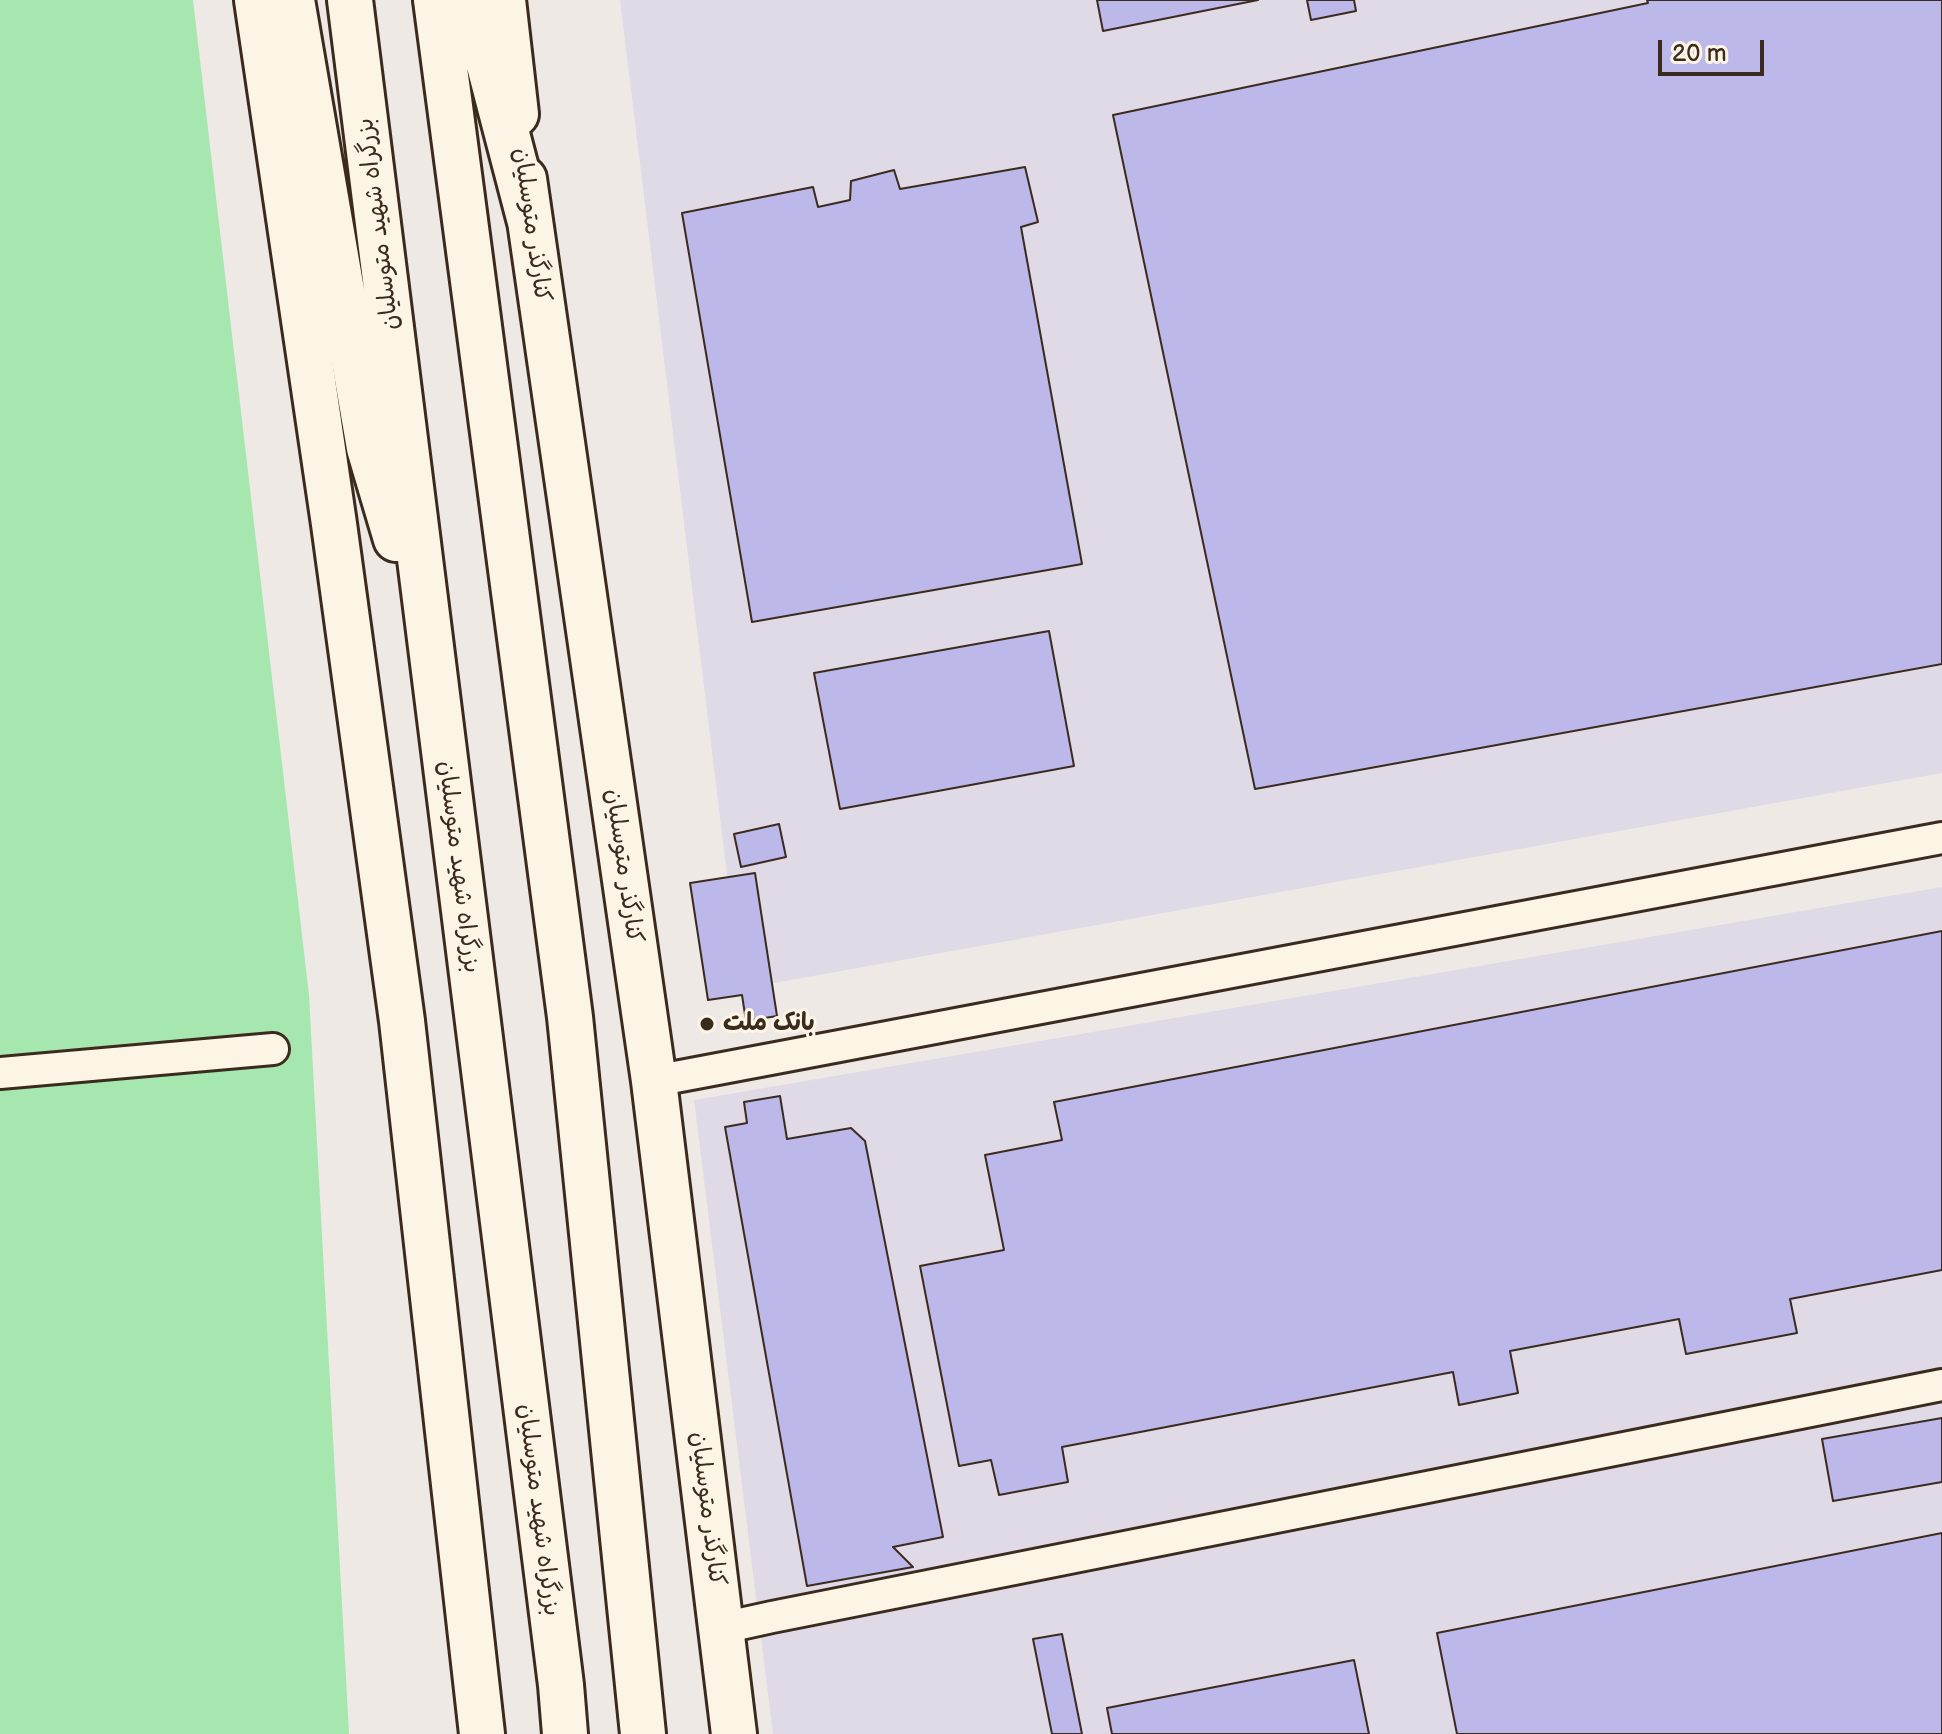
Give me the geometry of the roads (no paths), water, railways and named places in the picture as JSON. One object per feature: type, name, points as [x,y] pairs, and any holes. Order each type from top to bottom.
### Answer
[{"type":"main road","points":[[257,0],[330,493],[400,1005],[482,1734]]},
{"type":"main road","points":[[292,0],[369,448],[431,656]]},
{"type":"main road","name":"بزرگراه شهید متوسلیان","points":[[350,0],[565,1734]]},
{"type":"main road","points":[[436,0],[570,1017],[643,1734]]},
{"type":"main road","points":[[472,0],[529,218]]},
{"type":"main road","name":"کنارگذر متوسلیان","points":[[503,0],[529,218],[654,1081],[734,1734]]},
{"type":"street","points":[[654,1081],[1942,838]]},
{"type":"street","points":[[0,1073],[273,1049]]},
{"type":"street","points":[[722,1628],[1942,1385]]},
{"type":"place","name":"بانک ملت","points":[[707,1024]]}]
